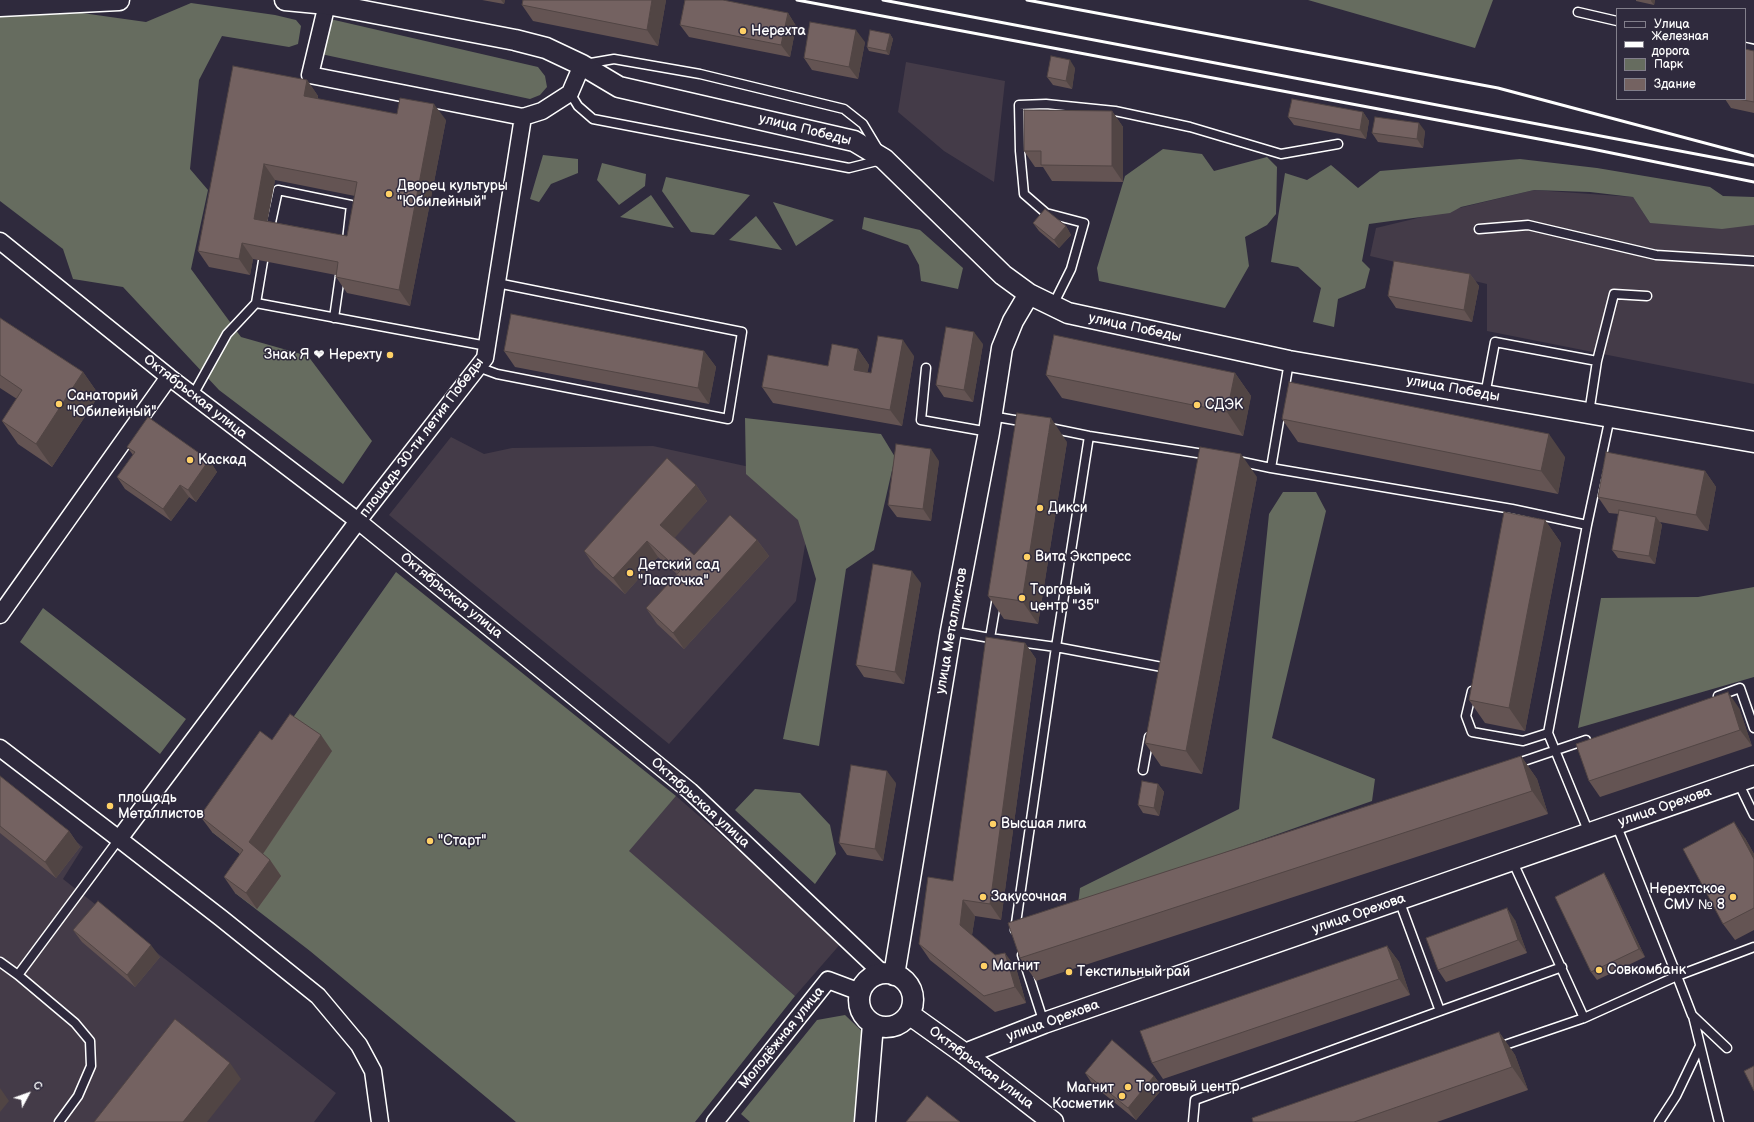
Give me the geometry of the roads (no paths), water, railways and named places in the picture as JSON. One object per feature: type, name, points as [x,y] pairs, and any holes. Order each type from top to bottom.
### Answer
[{"type":"street","points":[[0,6],[119,0]]},
{"type":"street","name":"улица Победы","points":[[285,0],[326,4],[515,40],[546,48],[582,65],[619,87],[854,141],[884,159],[1003,275],[1029,294],[1068,313],[1289,361],[1754,442]]},
{"type":"street","points":[[326,4],[310,75],[522,117],[542,111],[570,93],[582,65]]},
{"type":"street","name":"площадь 30-ти летия Победы","points":[[119,839],[358,521],[485,358],[522,117]]},
{"type":"street","name":"Октябрьская улица","points":[[0,241],[169,377],[358,521],[690,791],[888,974]]},
{"type":"street","name":"улица Металлистов","points":[[888,974],[990,424],[1002,348],[1013,320],[1029,294]]},
{"type":"street","points":[[0,615],[169,377]]},
{"type":"street","points":[[0,748],[221,918],[318,996],[359,1045],[373,1071],[380,1122]]},
{"type":"street","name":"улица Орехова","points":[[965,1054],[1044,1023],[1746,779]]},
{"type":"street","points":[[888,974],[902,978],[911,991],[912,1006],[909,1014],[897,1025],[889,1027],[873,1024],[866,1018],[861,1010],[859,1001],[860,992],[868,979],[888,974]]},
{"type":"street","name":"Молодёжная улица","points":[[715,1122],[828,980],[860,992]]},
{"type":"street","name":"Октябрьская улица","points":[[909,1014],[965,1054],[1053,1122]]},
{"type":"street","points":[[865,1122],[873,1024]]},
{"type":"lane","points":[[1578,12],[1616,21]]},
{"type":"lane","points":[[570,93],[578,106],[593,119],[849,168],[884,159],[863,124],[844,109],[686,71],[614,59],[582,65]]},
{"type":"lane","points":[[1053,306],[1071,269],[1084,223],[1046,213],[1024,194],[1020,151],[1019,105],[1046,104],[1115,111],[1190,127],[1281,154],[1338,144]]},
{"type":"lane","points":[[268,235],[278,190],[351,205],[346,250]]},
{"type":"lane","points":[[1479,229],[1528,226],[1656,255],[1754,261]]},
{"type":"lane","points":[[193,395],[227,334],[256,303],[263,261]]},
{"type":"lane","points":[[334,318],[340,276]]},
{"type":"lane","points":[[478,367],[497,374],[728,419],[742,332],[497,283]]},
{"type":"lane","points":[[1589,413],[1597,361],[1614,294],[1646,296]]},
{"type":"lane","points":[[256,303],[487,346]]},
{"type":"lane","points":[[1485,395],[1495,342],[1597,361]]},
{"type":"lane","points":[[1271,468],[1289,361]]},
{"type":"lane","points":[[926,368],[921,420],[1033,426],[1200,457],[1215,456]]},
{"type":"lane","points":[[1589,834],[1548,733],[1587,525],[1610,416]]},
{"type":"lane","points":[[1044,1023],[1019,938],[1056,647],[1089,436]]},
{"type":"lane","points":[[1230,460],[1511,513],[1587,525]]},
{"type":"lane","points":[[990,638],[998,592]]},
{"type":"lane","points":[[951,631],[1056,647],[1162,666]]},
{"type":"lane","points":[[1473,685],[1466,716],[1472,732],[1523,741],[1548,733]]},
{"type":"lane","points":[[1710,698],[1740,688],[1754,728]]},
{"type":"lane","points":[[1143,770],[1151,726]]},
{"type":"lane","points":[[1510,766],[1592,738]]},
{"type":"lane","points":[[1746,779],[1754,815]]},
{"type":"lane","points":[[1616,823],[1692,1015],[1720,1122]]},
{"type":"lane","points":[[18,975],[119,839]]},
{"type":"lane","points":[[1512,860],[1584,1018]]},
{"type":"lane","points":[[1399,900],[1440,1011]]},
{"type":"lane","points":[[1494,1049],[1584,1018],[1677,976],[1754,947]]},
{"type":"lane","points":[[0,962],[18,975],[75,1023],[90,1041],[91,1066],[78,1096],[59,1122]]},
{"type":"lane","points":[[1193,1122],[1195,1100],[1562,967]]},
{"type":"lane","points":[[1692,1015],[1727,1048]]},
{"type":"lane","points":[[1659,1122],[1676,1096],[1700,1046]]},
{"type":"railway","points":[[797,0],[1592,149],[1754,182]]},
{"type":"railway","points":[[883,0],[1754,165]]},
{"type":"railway","points":[[1027,0],[1498,88],[1754,156]]},
{"type":"place","name":"Нерехта","points":[[743,31]]},
{"type":"place","name":"Дворец культуры \"Юбилейный\"","points":[[389,194]]},
{"type":"place","name":"Знак Я ❤ Нерехту","points":[[390,355]]},
{"type":"place","name":"Санаторий \"Юбилейный\"","points":[[59,404]]},
{"type":"place","name":"СДЭК","points":[[1197,405]]},
{"type":"place","name":"Каскад","points":[[190,460]]},
{"type":"place","name":"Дикси","points":[[1040,508]]},
{"type":"place","name":"Вита Экспресс","points":[[1027,557]]},
{"type":"place","name":"Детский сад \"Ласточка\"","points":[[630,573]]},
{"type":"place","name":"Торговый центр \"35\"","points":[[1022,598]]},
{"type":"place","name":"площадь Металлистов","points":[[110,806]]},
{"type":"place","name":"Высшая лига","points":[[993,824]]},
{"type":"place","name":"\"Старт\"","points":[[430,841]]},
{"type":"place","name":"Закусочная","points":[[983,897]]},
{"type":"place","name":"Нерехтское СМУ № 8","points":[[1733,897]]},
{"type":"place","name":"Магнит","points":[[984,966]]},
{"type":"place","name":"Совкомбанк","points":[[1599,970]]},
{"type":"place","name":"Текстильный рай","points":[[1069,972]]},
{"type":"place","name":"Торговый центр","points":[[1128,1087]]},
{"type":"place","name":"Магнит Косметик","points":[[1122,1096]]}]
